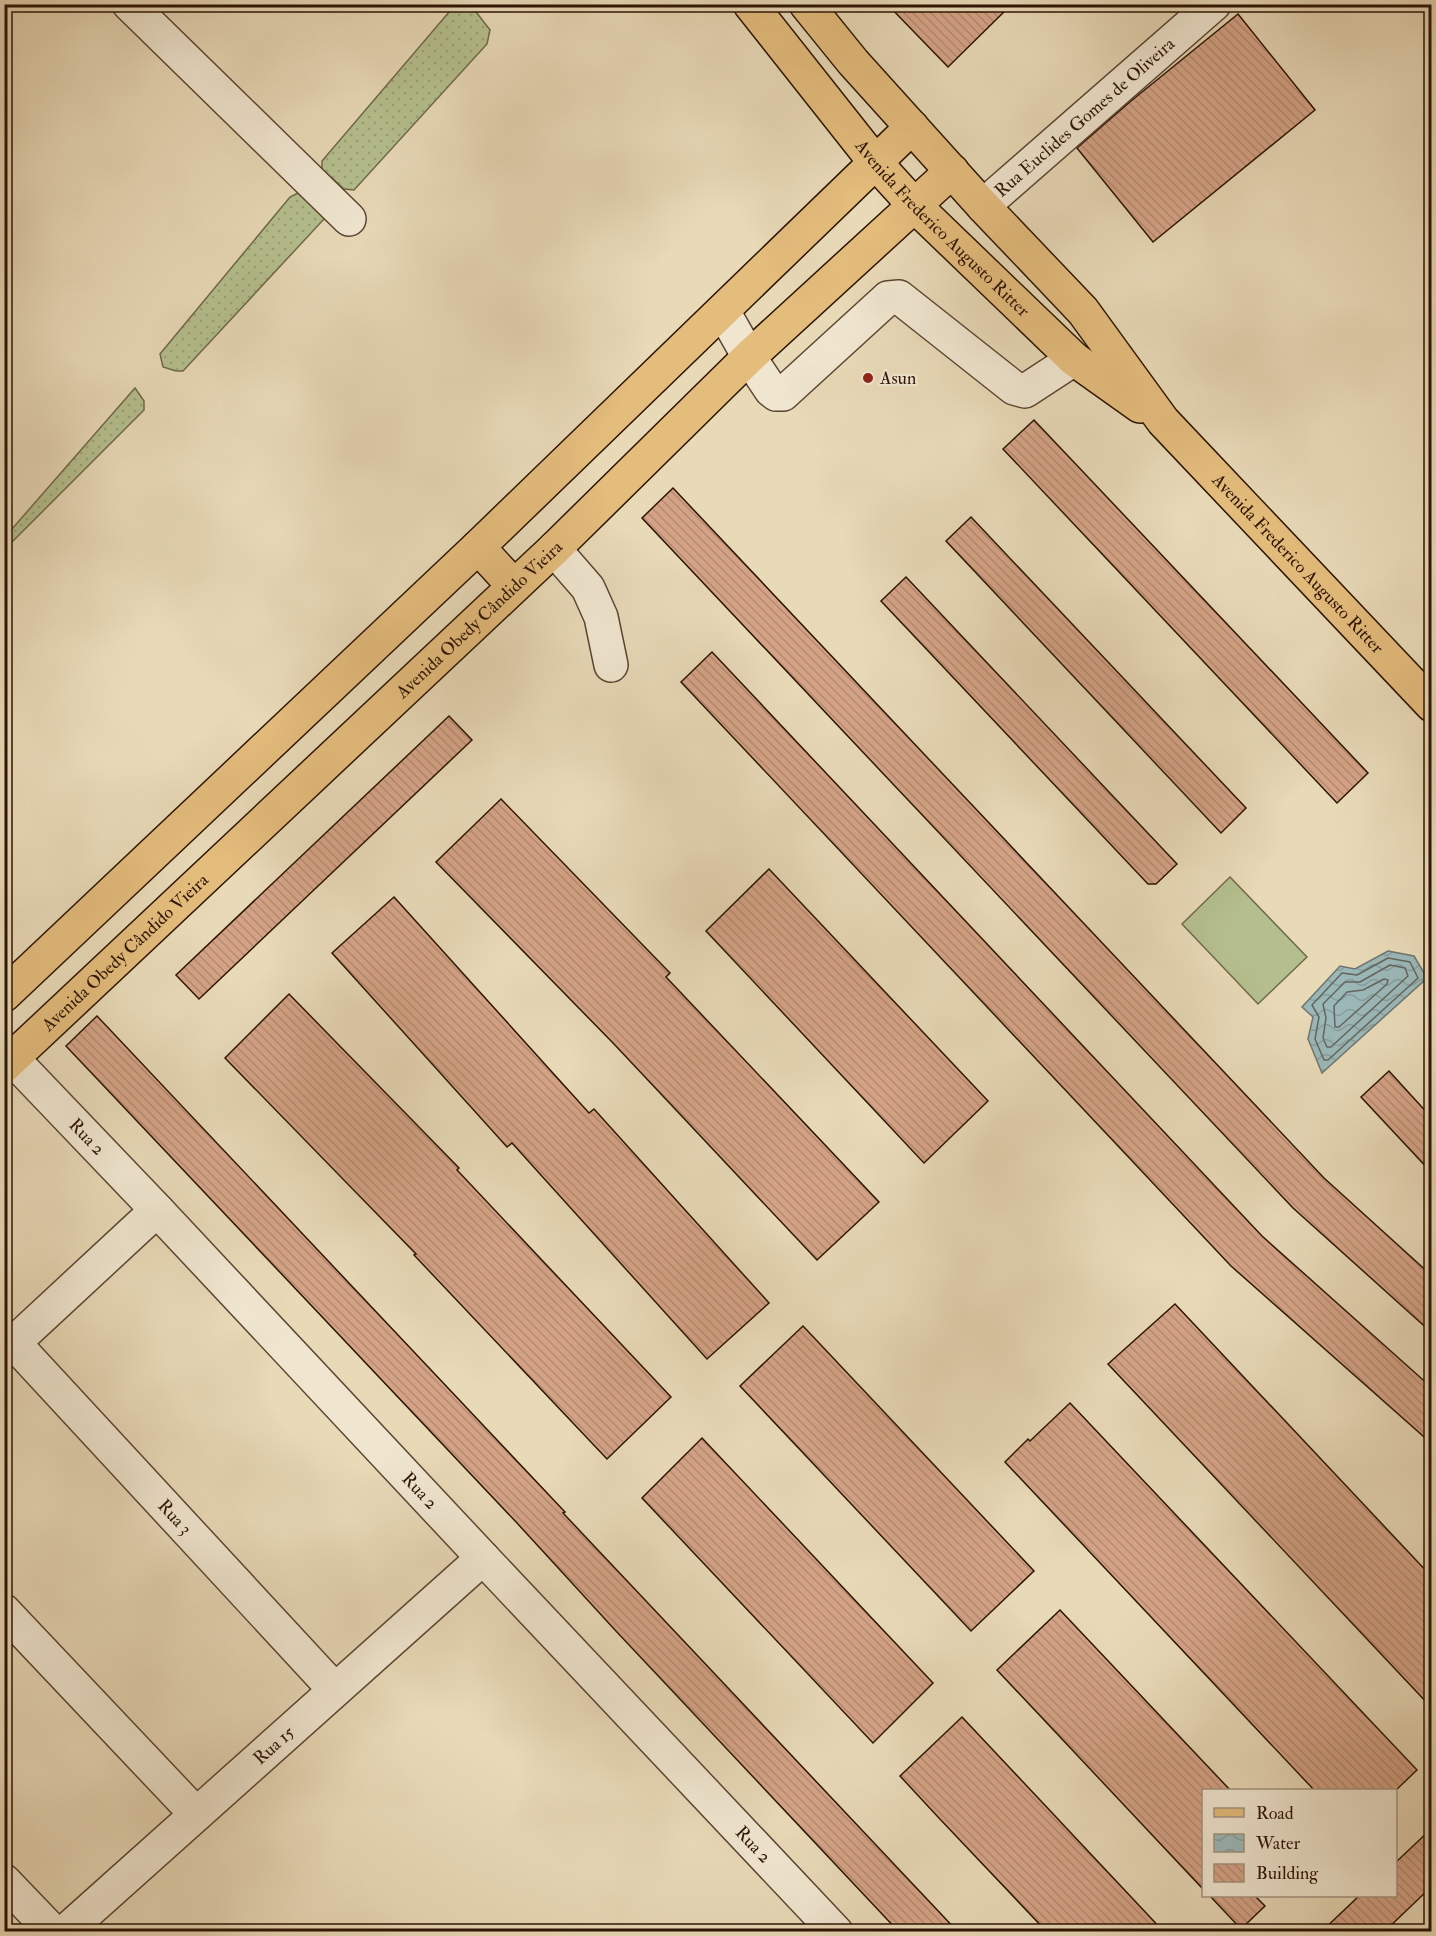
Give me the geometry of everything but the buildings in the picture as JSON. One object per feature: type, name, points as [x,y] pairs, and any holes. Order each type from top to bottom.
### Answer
[{"type":"main road","name":"Avenida Frederico Augusto Ritter","points":[[750,4],[876,162],[915,206],[1074,359],[1163,421]]},
{"type":"main road","name":"Avenida Frederico Augusto Ritter","points":[[806,4],[853,62],[912,128],[1083,312],[1163,421],[1431,705]]},
{"type":"main road","points":[[4,995],[478,547],[912,128]]},
{"type":"main road","name":"Avenida Obedy Cândido Vieira","points":[[7,1058],[554,549],[749,357],[952,171]]},
{"type":"main road","points":[[915,206],[983,206]]},
{"type":"main road","points":[[478,547],[514,586]]},
{"type":"street","points":[[129,4],[349,219]]},
{"type":"street","name":"Rua Euclides Gomes de Oliveira","points":[[983,206],[1214,4]]},
{"type":"street","points":[[723,311],[749,357],[776,394],[783,394],[888,298],[898,297],[1014,388],[1025,391],[1074,359]]},
{"type":"street","points":[[554,549],[588,588],[601,617],[612,665]]},
{"type":"street","name":"Rua 2","points":[[7,1058],[157,1210],[836,1932]]},
{"type":"street","points":[[9,1347],[157,1210]]},
{"type":"street","name":"Rua 3","points":[[9,1347],[335,1690]]},
{"type":"street","name":"Rua 15","points":[[65,1932],[483,1558]]},
{"type":"street","points":[[4,1611],[196,1814]]},
{"type":"street","points":[[4,1881],[53,1932]]},
{"type":"green space","points":[[455,5],[473,8],[490,30],[487,44],[354,190],[344,189],[322,169],[322,161]]},
{"type":"green space","points":[[302,191],[324,209],[324,219],[183,371],[163,367],[160,354],[290,197]]},
{"type":"green space","points":[[135,388],[144,401],[144,410],[5,549],[5,537]]},
{"type":"green space","points":[[1230,877],[1307,957],[1258,1004],[1182,924]]},
{"type":"water","points":[[1388,951],[1414,956],[1427,978],[1322,1073],[1308,1039],[1313,1017],[1302,1007],[1340,966],[1355,969]]},
{"type":"place","name":"Asun","points":[[868,378]]}]
